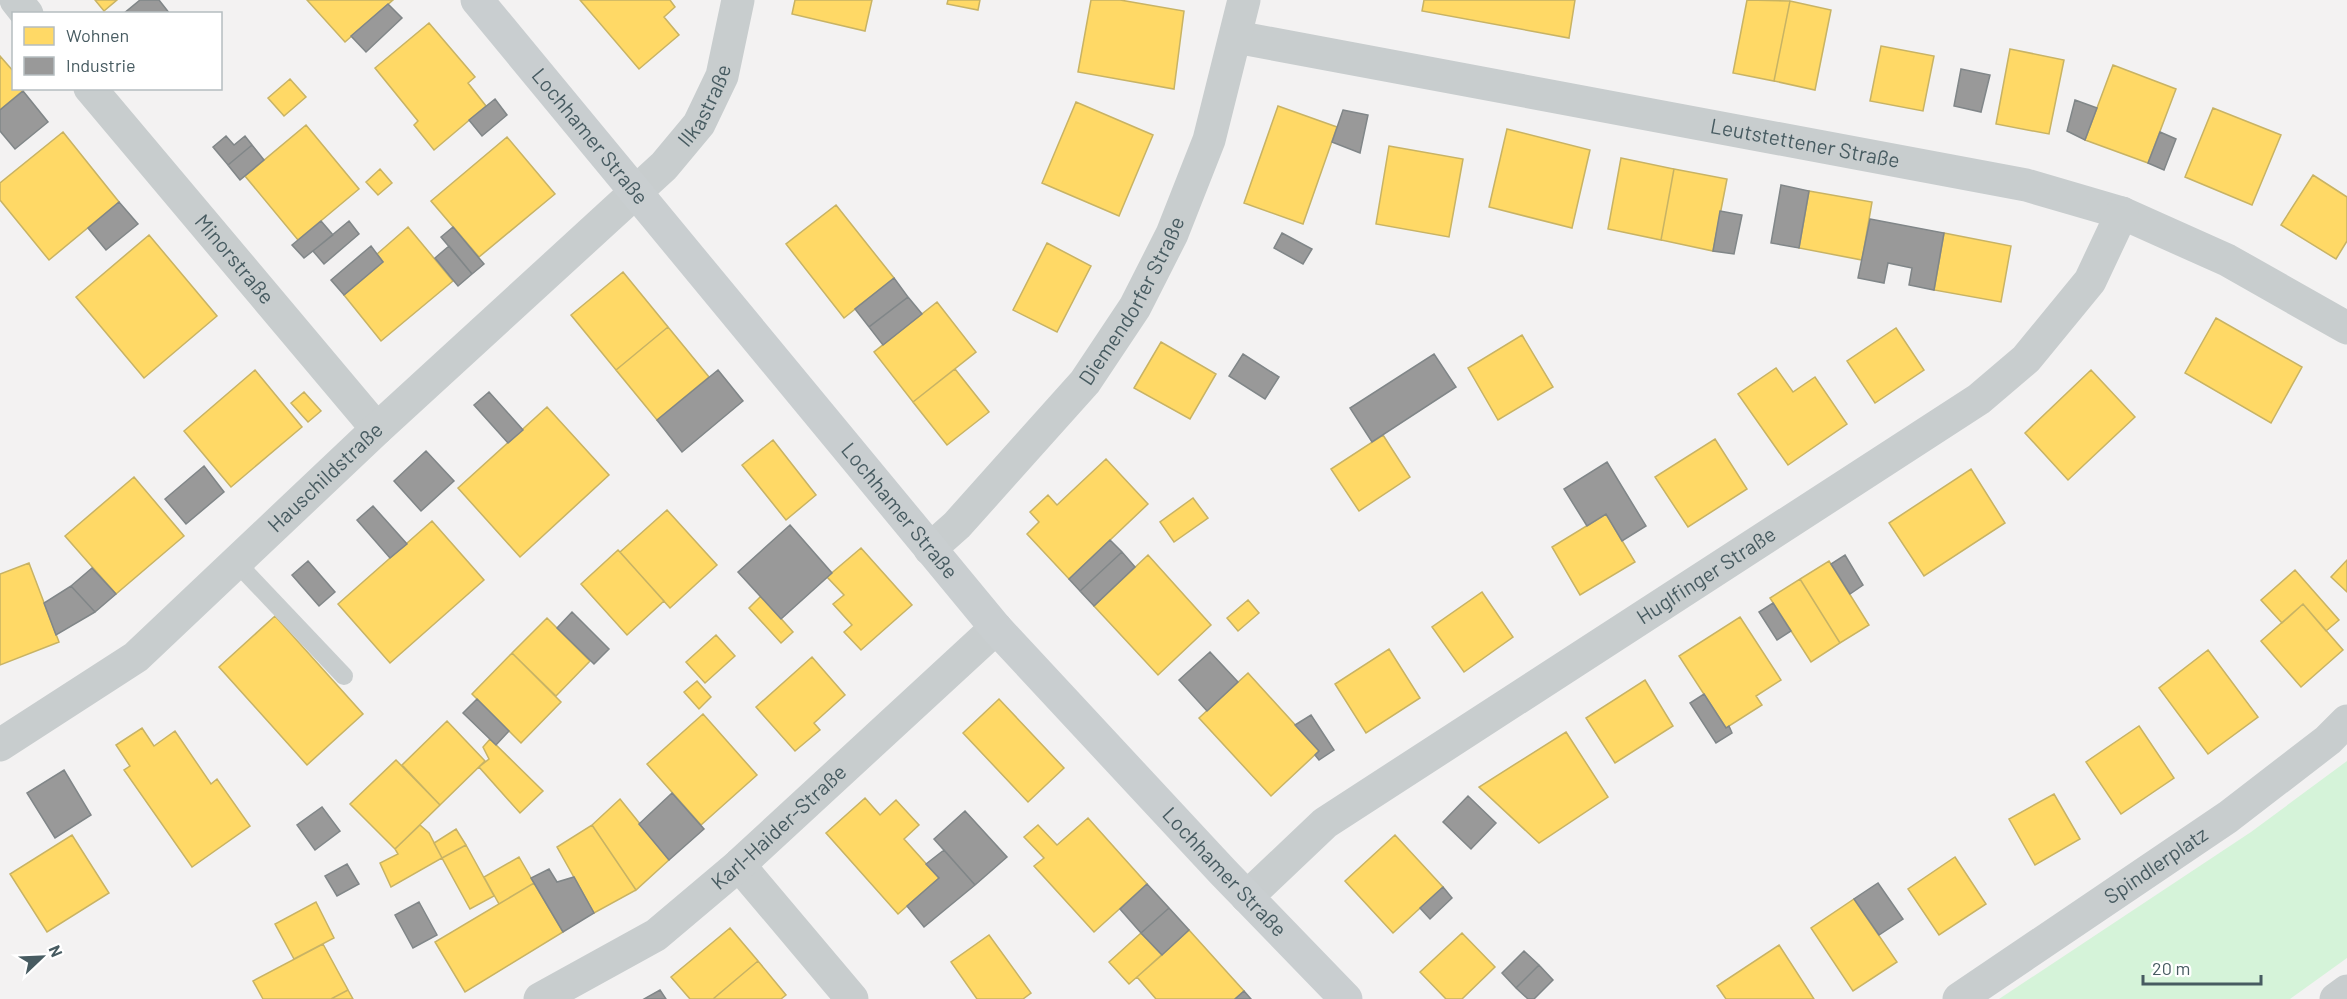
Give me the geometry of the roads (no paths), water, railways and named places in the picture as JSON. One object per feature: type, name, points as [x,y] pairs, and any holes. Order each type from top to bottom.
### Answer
[{"type":"main road","name":"Lochhamer Straße","points":[[477,0],[996,627],[1346,999]]},
{"type":"street","points":[[16,0],[25,12]]},
{"type":"street","name":"Ilkastraße","points":[[636,192],[664,166],[699,124],[722,76],[738,0]]},
{"type":"street","name":"Diemendorfer Straße","points":[[930,549],[957,525],[1085,382],[1135,307],[1172,234],[1209,140],[1244,0]]},
{"type":"street","name":"Leutstettener Straße","points":[[1236,37],[2026,185],[2122,213],[2227,260],[2347,328]]},
{"type":"street","name":"Minorstraße","points":[[92,90],[377,429]]},
{"type":"street","name":"Hauschildstraße","points":[[0,745],[136,657],[377,429],[636,192]]},
{"type":"street","name":"Huglfinger Straße","points":[[1248,897],[1325,823],[1979,399],[2026,359],[2090,281],[2122,213]]},
{"type":"street","name":"Karl-Haider-Straße","points":[[540,999],[656,935],[739,865],[996,627]]},
{"type":"street","name":"Spindlerplatz","points":[[1959,999],[2228,817],[2328,740],[2347,722]]},
{"type":"street","points":[[739,865],[852,999]]},
{"type":"street","points":[[2336,999],[2347,991]]},
{"type":"lane","points":[[236,562],[344,676]]}]
